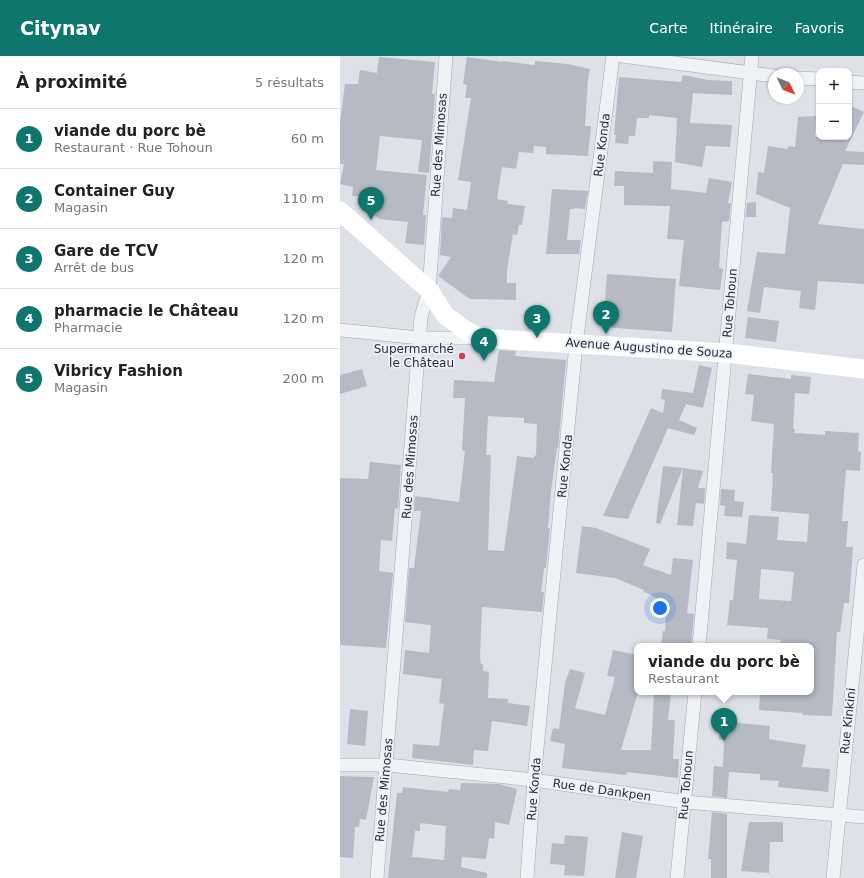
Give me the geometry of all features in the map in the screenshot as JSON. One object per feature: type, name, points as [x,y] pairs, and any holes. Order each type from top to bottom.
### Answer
[{"type":"main road","name":"Avenue Augustino de Souza","points":[[340,211],[429,290],[445,316],[465,330],[481,338],[726,353],[864,369]]},
{"type":"street","name":"Rue des Mimosas","points":[[377,878],[421,317],[429,290],[446,56]]},
{"type":"street","name":"Rue Konda","points":[[527,878],[534,780],[576,344],[613,56]]},
{"type":"street","points":[[622,56],[768,75]]},
{"type":"street","name":"Rue Tohoun","points":[[699,643],[752,56]]},
{"type":"street","points":[[804,79],[816,80]]},
{"type":"street","points":[[852,82],[864,83]]},
{"type":"street","points":[[340,330],[420,338],[481,338]]},
{"type":"street","name":"Rue Kinkini","points":[[833,878],[864,565]]},
{"type":"street","name":"Rue Tohoun","points":[[677,878],[695,695]]},
{"type":"street","name":"Rue de Dankpen","points":[[340,765],[387,765],[534,780],[685,802],[864,818]]},
{"type":"building","points":[[379,57],[435,62],[432,94],[435,94],[429,173],[418,172],[422,140],[380,136],[376,170],[427,175],[423,215],[426,215],[424,245],[405,243],[408,222],[379,219],[368,209],[379,197],[352,196],[353,187],[340,184],[344,164],[340,164],[340,122],[345,84],[358,84],[360,70],[377,73]]},
{"type":"building","points":[[467,57],[535,65],[535,61],[568,64],[590,69],[585,126],[591,126],[588,156],[546,154],[546,147],[534,146],[533,153],[519,152],[516,169],[502,167],[497,199],[508,201],[507,204],[525,206],[522,225],[519,225],[517,235],[513,234],[507,270],[507,283],[516,283],[516,300],[470,299],[438,276],[451,257],[440,255],[442,217],[452,218],[453,208],[467,210],[471,182],[458,180],[471,98],[465,98],[467,85],[463,84]]},
{"type":"building","points":[[683,75],[708,80],[732,81],[732,95],[693,93],[690,123],[732,125],[730,147],[706,146],[702,167],[675,162],[677,118],[649,115],[649,118],[637,118],[635,136],[629,136],[628,144],[615,143],[616,135],[614,135],[619,77],[681,82]]},
{"type":"building","points":[[852,106],[864,112],[852,137]]},
{"type":"building","points":[[816,116],[816,140],[850,140],[845,151],[864,152],[864,165],[843,164],[818,224],[864,229],[864,284],[818,281],[815,310],[799,308],[801,291],[764,287],[760,313],[747,311],[757,252],[785,254],[790,208],[756,194],[758,172],[764,173],[768,146],[788,149],[788,146],[795,147],[798,117]]},
{"type":"building","points":[[653,161],[672,162],[671,189],[706,193],[709,178],[732,182],[728,203],[731,203],[729,221],[722,222],[719,268],[723,269],[720,290],[679,286],[684,240],[667,239],[670,206],[624,205],[624,186],[614,186],[615,171],[653,173]]},
{"type":"building","points":[[552,189],[588,191],[585,209],[570,209],[567,240],[581,240],[579,254],[546,254]]},
{"type":"building","points":[[756,202],[756,217],[746,217],[747,203]]},
{"type":"building","points":[[607,274],[676,279],[672,332],[603,327]]},
{"type":"building","points":[[748,317],[779,321],[776,342],[745,338]]},
{"type":"building","points":[[499,350],[516,351],[515,356],[566,360],[558,448],[551,491],[548,528],[550,528],[546,568],[544,568],[541,592],[544,592],[542,612],[482,607],[480,657],[481,664],[483,664],[483,671],[489,672],[488,698],[508,699],[508,703],[530,706],[527,726],[492,721],[488,751],[474,750],[473,765],[412,758],[413,744],[439,746],[444,704],[439,703],[442,679],[403,674],[405,650],[429,653],[431,625],[405,622],[409,568],[414,568],[421,511],[414,511],[415,496],[459,502],[465,451],[462,450],[465,398],[453,398],[454,380],[494,382]],"holes":[[[488,416],[524,418],[524,423],[537,424],[536,456],[534,455],[534,458],[517,456],[504,551],[488,550],[491,455],[486,455]]]},
{"type":"building","points":[[699,365],[712,368],[703,408],[686,404],[679,420],[697,428],[694,435],[668,428],[628,519],[603,516],[651,408],[663,413],[665,400],[661,399],[662,389],[693,393]]},
{"type":"building","points":[[362,369],[367,386],[340,394],[340,375]]},
{"type":"building","points":[[748,374],[791,379],[791,375],[811,377],[809,394],[795,393],[794,433],[825,435],[825,431],[859,433],[858,451],[861,452],[860,471],[846,470],[842,521],[848,521],[846,547],[853,547],[849,603],[844,603],[840,632],[837,632],[832,716],[802,715],[803,713],[759,710],[760,695],[814,695],[814,643],[780,643],[781,640],[767,639],[768,628],[727,625],[730,600],[733,600],[737,560],[726,559],[727,542],[746,544],[749,515],[779,517],[777,540],[807,542],[809,514],[771,511],[773,473],[771,473],[774,424],[751,421],[754,395],[745,394]],"holes":[[[761,569],[794,572],[791,601],[759,599]]]},
{"type":"building","points":[[370,462],[401,465],[398,509],[395,508],[392,541],[381,540],[379,571],[393,573],[386,648],[340,645],[340,478],[368,479]]},
{"type":"building","points":[[663,466],[683,468],[660,524],[656,523]]},
{"type":"building","points":[[683,468],[703,471],[698,488],[705,488],[704,504],[696,503],[693,526],[677,525]]},
{"type":"building","points":[[721,489],[735,490],[734,501],[744,502],[742,517],[724,516],[725,506],[720,505]]},
{"type":"building","points":[[582,526],[596,528],[650,549],[643,565],[671,575],[673,558],[693,560],[687,613],[694,614],[691,643],[661,643],[663,631],[665,631],[667,604],[643,591],[644,590],[615,578],[576,573]]},
{"type":"building","points":[[613,650],[634,654],[634,695],[637,695],[621,750],[651,750],[654,695],[671,695],[668,720],[675,720],[673,759],[679,759],[678,778],[627,772],[626,775],[562,768],[565,744],[550,741],[553,728],[559,729],[565,683],[570,669],[585,673],[575,708],[605,715],[615,677],[607,676]]},
{"type":"building","points":[[350,709],[368,711],[365,746],[347,744]]},
{"type":"building","points":[[720,721],[770,726],[769,739],[806,745],[802,767],[830,769],[828,792],[778,787],[779,781],[760,780],[760,774],[729,772],[727,798],[712,796],[714,766],[723,767],[724,740],[719,739]]},
{"type":"building","points":[[340,776],[374,777],[366,820],[360,819],[359,827],[355,827],[353,858],[340,857]]},
{"type":"building","points":[[461,783],[499,784],[517,789],[509,825],[495,822],[494,839],[489,838],[486,859],[462,857],[461,867],[487,873],[487,878],[388,878],[397,793],[402,793],[403,787],[448,792],[449,789],[460,790]],"holes":[[[420,823],[446,826],[444,860],[412,857],[415,831],[420,831]]]},
{"type":"building","points":[[712,812],[727,814],[727,878],[711,878],[711,859],[708,859]]},
{"type":"building","points":[[749,822],[783,822],[783,842],[770,842],[769,873],[741,871]]},
{"type":"building","points":[[622,832],[643,836],[636,878],[615,878]]},
{"type":"building","points":[[565,835],[588,837],[584,876],[564,875],[565,865],[550,864],[552,843],[564,844]]},
{"type":"place","name":"Vibricy Fashion","points":[[371,220]]},
{"type":"place","name":"Container Guy","points":[[606,334]]},
{"type":"place","name":"Gare de TCV","points":[[537,338]]},
{"type":"place","name":"Supermarché le Château","points":[[462,356]]},
{"type":"place","name":"pharmacie le Château","points":[[484,361]]},
{"type":"place","name":"viande du porc bè","points":[[724,741]]}]
